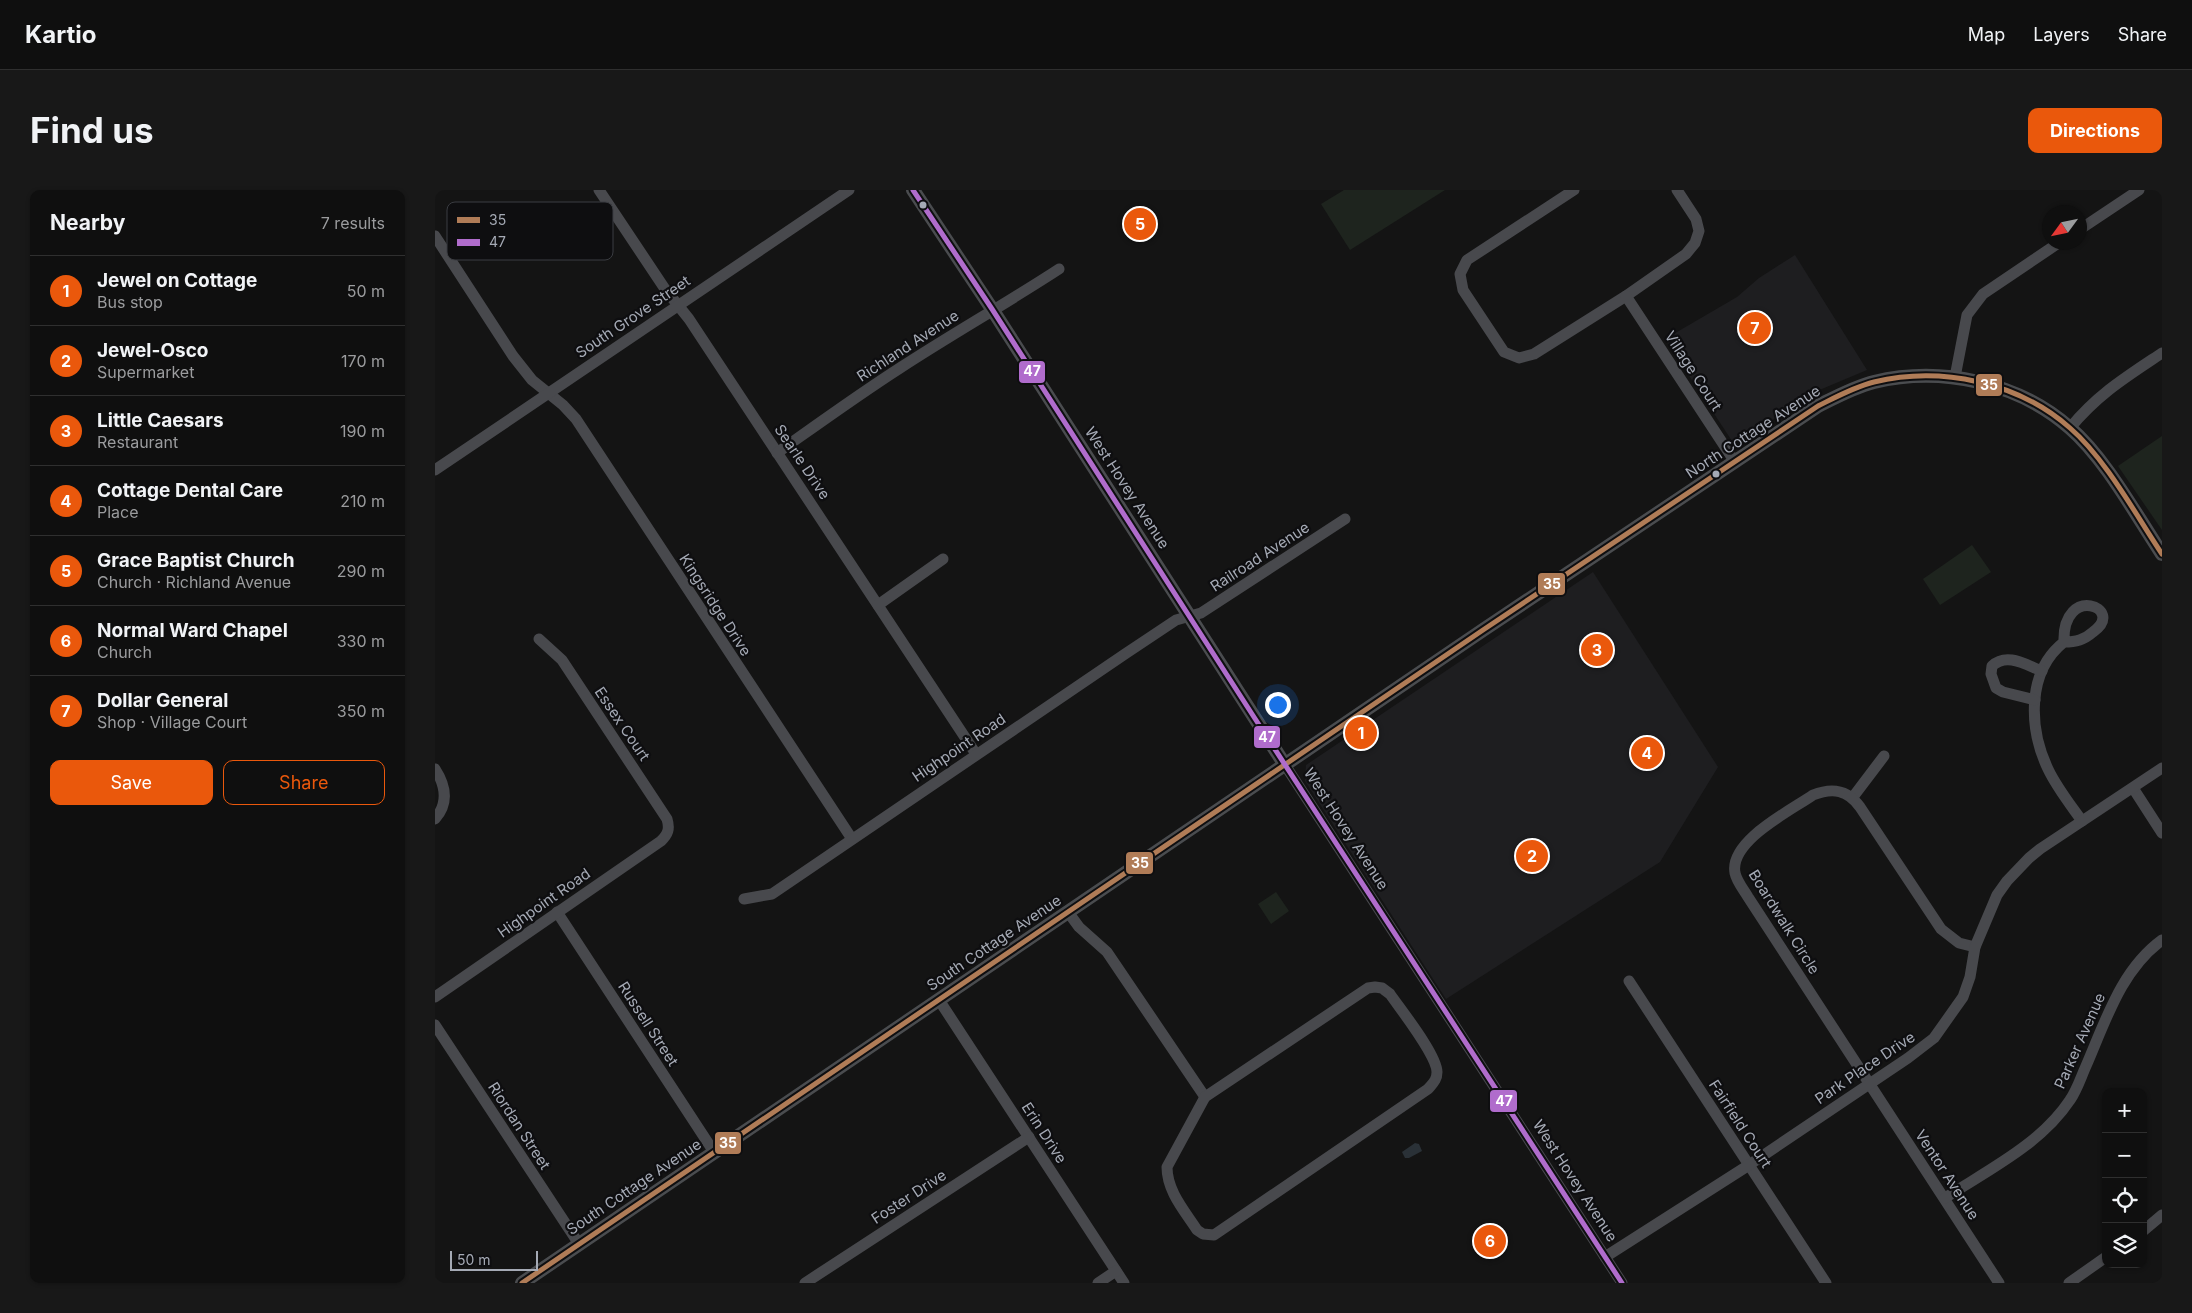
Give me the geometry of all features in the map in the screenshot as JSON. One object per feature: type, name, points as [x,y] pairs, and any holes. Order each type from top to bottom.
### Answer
[{"type":"main road","name":"West Hovey Avenue","points":[[913,190],[993,309],[1285,765]]},
{"type":"main road","name":"North Cottage Avenue","points":[[1483,630],[1818,406],[1873,382],[1912,375],[1955,377],[2007,391],[2043,408],[2070,428],[2099,460],[2162,554]]},
{"type":"main road","name":"South Cottage Avenue","points":[[522,1283],[1483,630]]},
{"type":"street","name":"Searle Drive","points":[[599,190],[607,202]]},
{"type":"street","name":"South Grove Street","points":[[435,470],[849,190]]},
{"type":"street","points":[[1575,190],[1467,260],[1460,274],[1463,290],[1503,352],[1519,358],[1534,354],[1626,296],[1686,254],[1695,243],[1699,231],[1696,219],[1677,190]]},
{"type":"street","points":[[2087,225],[2139,190]]},
{"type":"street","name":"Searle Drive","points":[[613,211],[665,289],[689,319],[976,754]]},
{"type":"street","name":"Kingsridge Drive","points":[[435,236],[447,254]]},
{"type":"street","points":[[1955,377],[1967,315],[1983,294],[2048,250]]},
{"type":"street","name":"Kingsridge Drive","points":[[451,260],[513,356],[532,380],[576,419],[852,838]]},
{"type":"street","name":"Richland Avenue","points":[[777,452],[899,369],[1059,269]]},
{"type":"street","name":"Village Court","points":[[1626,296],[1735,462]]},
{"type":"street","points":[[2070,428],[2087,407],[2105,391],[2162,353]]},
{"type":"street","name":"Railroad Avenue","points":[[1189,616],[1201,613],[1345,519]]},
{"type":"street","points":[[878,605],[943,559]]},
{"type":"street","name":"Highpoint Road","points":[[744,899],[772,894],[1176,620],[1189,616]]},
{"type":"street","name":"Essex Court","points":[[539,639],[562,660],[667,819],[668,832]]},
{"type":"street","points":[[2064,642],[2049,656],[2042,671],[2035,700],[2036,736],[2048,770],[2082,821]]},
{"type":"street","points":[[2035,700],[2003,692],[1996,688],[1991,674],[1992,666],[2004,659],[2013,659],[2042,671]]},
{"type":"street","points":[[1884,756],[1853,797],[1941,929],[1959,943],[1975,947]]},
{"type":"street","name":"West Hovey Avenue","points":[[1285,765],[1622,1283]]},
{"type":"street","name":"Park Place Drive","points":[[1605,1257],[1749,1165],[1909,1058],[1934,1038],[1949,1020],[1963,997],[1970,977],[1975,947],[1990,908],[2007,881],[2029,858],[2162,768]]},
{"type":"street","points":[[435,769],[442,780],[445,791],[442,808],[435,819]]},
{"type":"street","points":[[2133,788],[2162,833]]},
{"type":"street","name":"Boardwalk Circle","points":[[1853,797],[1830,790],[1813,795],[1748,840],[1737,857],[1735,873],[1870,1084]]},
{"type":"street","name":"Highpoint Road","points":[[435,997],[661,841],[668,832]]},
{"type":"street","name":"Russell Street","points":[[557,912],[714,1152]]},
{"type":"street","points":[[1068,912],[1079,927],[1107,952],[1205,1097]]},
{"type":"street","name":"Parker Avenue","points":[[1945,1198],[2028,1144],[2060,1114],[2072,1098],[2118,992],[2144,955],[2162,940]]},
{"type":"street","name":"Fairfield Court","points":[[1629,981],[1826,1283]]},
{"type":"street","points":[[1375,987],[1382,988],[1390,994],[1435,1060],[1437,1070],[1436,1080],[1428,1089],[1215,1234],[1209,1235],[1197,1230],[1171,1189],[1167,1178],[1167,1167],[1171,1158],[1205,1097],[1368,988],[1375,987]]},
{"type":"street","name":"Erin Drive","points":[[939,1000],[1124,1283]]},
{"type":"street","name":"Riordan Street","points":[[435,1025],[579,1244]]},
{"type":"street","name":"Ventor Avenue","points":[[1870,1084],[1999,1283]]},
{"type":"street","name":"Foster Drive","points":[[805,1283],[1029,1136]]},
{"type":"street","points":[[2147,1228],[2162,1215]]},
{"type":"street","points":[[2069,1283],[2102,1260]]},
{"type":"street","points":[[1098,1283],[1116,1271]]},
{"type":"shaded area","points":[[1344,190],[1445,190],[1350,250],[1321,204]]},
{"type":"shaded area","points":[[1795,255],[1867,370],[1817,391],[1737,443],[1732,441],[1665,339],[1737,297],[1759,278]]},
{"type":"shaded area","points":[[2162,436],[2162,530],[2118,466]]},
{"type":"shaded area","points":[[1972,545],[1991,572],[1940,605],[1923,579]]},
{"type":"shaded area","points":[[1593,572],[1718,767],[1660,862],[1446,999],[1305,781],[1306,765]]},
{"type":"shaded area","points":[[1276,892],[1289,911],[1271,924],[1258,904]]},
{"type":"shaded area","points":[[1415,1143],[1419,1144],[1422,1151],[1409,1158],[1405,1158],[1402,1152]]},
{"type":"transit line","name":"47","points":[[913,190],[992,309],[1252,714],[1622,1283]]},
{"type":"transit line","name":"35","points":[[522,1283],[1483,630],[1818,406],[1845,392],[1874,382],[1900,377],[1926,376],[1952,377],[1978,382],[2003,389],[2027,399],[2049,412],[2083,440],[2108,471],[2162,554]]},
{"type":"place","name":"Grace Baptist Church","points":[[1140,224]]},
{"type":"place","name":"Dollar General","points":[[1755,328]]},
{"type":"place","name":"Little Caesars","points":[[1597,650]]},
{"type":"place","name":"Jewel on Cottage","points":[[1361,733]]},
{"type":"place","name":"Cottage Dental Care","points":[[1647,753]]},
{"type":"place","name":"Jewel-Osco","points":[[1532,856]]},
{"type":"place","name":"Normal Ward Chapel","points":[[1490,1241]]}]
